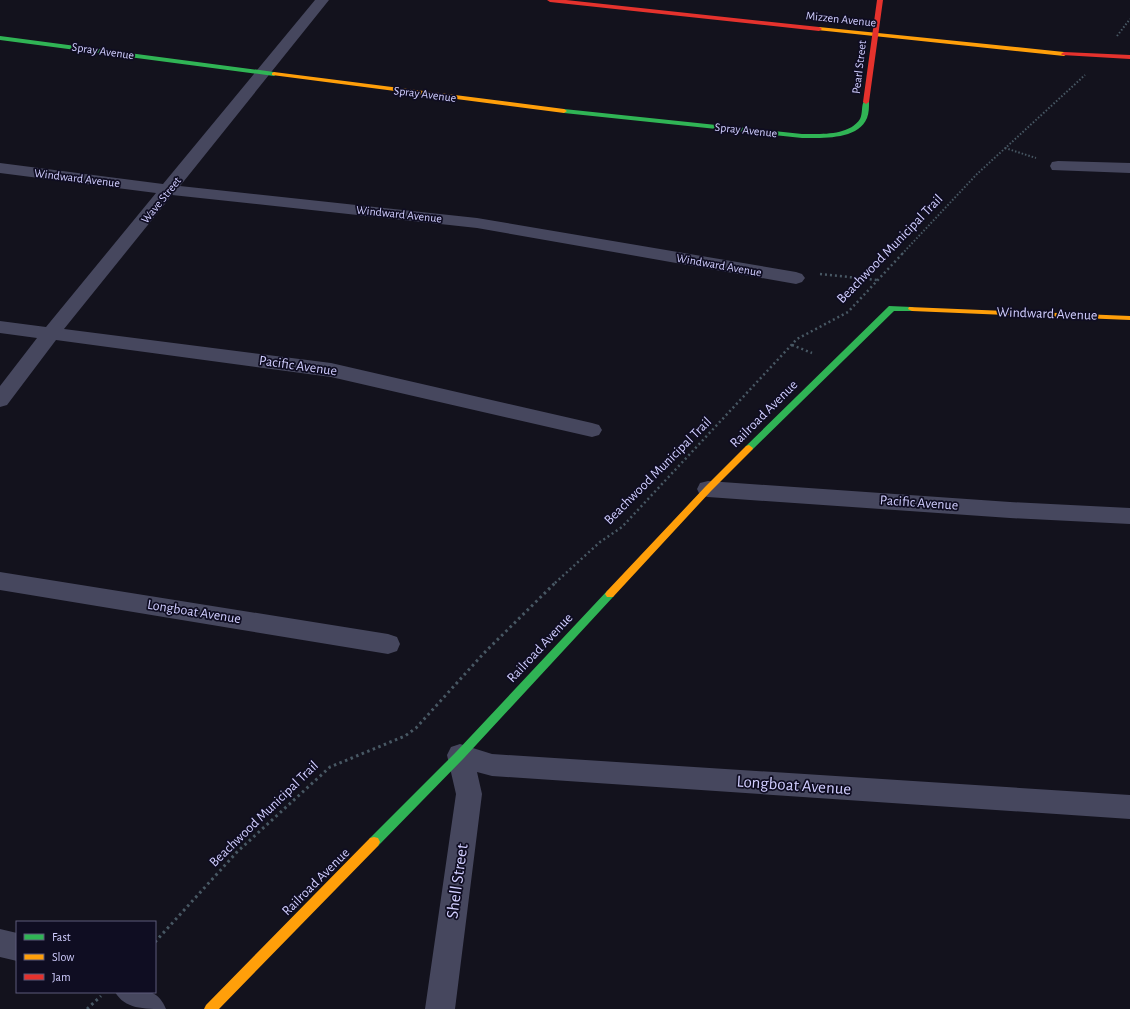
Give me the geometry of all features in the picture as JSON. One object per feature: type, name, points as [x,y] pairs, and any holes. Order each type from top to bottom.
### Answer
[{"type":"street","name":"Wave Street","points":[[0,400],[51,334],[265,73],[322,0]]},
{"type":"street","name":"Mizzen Avenue","points":[[550,0],[1060,54],[1130,57]]},
{"type":"street","name":"Pearl Street","points":[[849,129],[860,125],[864,117],[880,0]]},
{"type":"street","name":"Spray Avenue","points":[[0,38],[600,116],[802,136],[818,136],[849,129]]},
{"type":"street","points":[[1058,166],[1130,168]]},
{"type":"street","name":"Windward Avenue","points":[[0,168],[169,190],[477,223],[796,278]]},
{"type":"street","name":"Windward Avenue","points":[[892,308],[1130,318]]},
{"type":"street","name":"Railroad Avenue","points":[[210,1009],[460,755],[708,489],[892,308]]},
{"type":"street","name":"Pacific Avenue","points":[[0,327],[331,370],[592,430]]},
{"type":"street","name":"Pacific Avenue","points":[[708,489],[1130,516]]},
{"type":"street","name":"Longboat Avenue","points":[[0,581],[388,644]]},
{"type":"street","name":"Longboat Avenue","points":[[460,755],[492,765],[1130,807]]},
{"type":"street","name":"Shell Street","points":[[440,1009],[469,794],[460,755]]},
{"type":"street","points":[[0,943],[16,947]]},
{"type":"street","points":[[131,993],[150,1009]]},
{"type":"path","points":[[1116,38],[1130,19]]},
{"type":"path","name":"Beachwood Municipal Trail","points":[[156,941],[237,852],[330,767],[405,736],[416,728],[484,653],[562,576],[600,542],[622,527],[701,444],[797,339],[848,312],[976,174],[1087,73]]},
{"type":"path","points":[[1005,147],[1058,166]]},
{"type":"path","points":[[796,278],[805,273],[878,280]]},
{"type":"path","points":[[87,1009],[94,1003]]},
{"type":"traffic: fast","points":[[0,38],[274,74]]},
{"type":"traffic: fast","points":[[564,111],[802,136],[818,136],[836,134],[853,129],[865,116],[866,102]]},
{"type":"traffic: fast","points":[[749,448],[892,308],[912,309]]},
{"type":"traffic: fast","points":[[374,842],[460,755],[610,594]]},
{"type":"traffic: slow","points":[[819,29],[1064,54]]},
{"type":"traffic: slow","points":[[274,74],[564,111]]},
{"type":"traffic: slow","points":[[912,309],[1130,318]]},
{"type":"traffic: slow","points":[[610,594],[708,489],[749,448]]},
{"type":"traffic: slow","points":[[210,1009],[374,842]]},
{"type":"traffic: jam","points":[[550,0],[819,29]]},
{"type":"traffic: jam","points":[[866,102],[880,0]]},
{"type":"traffic: jam","points":[[1064,54],[1130,57]]}]
